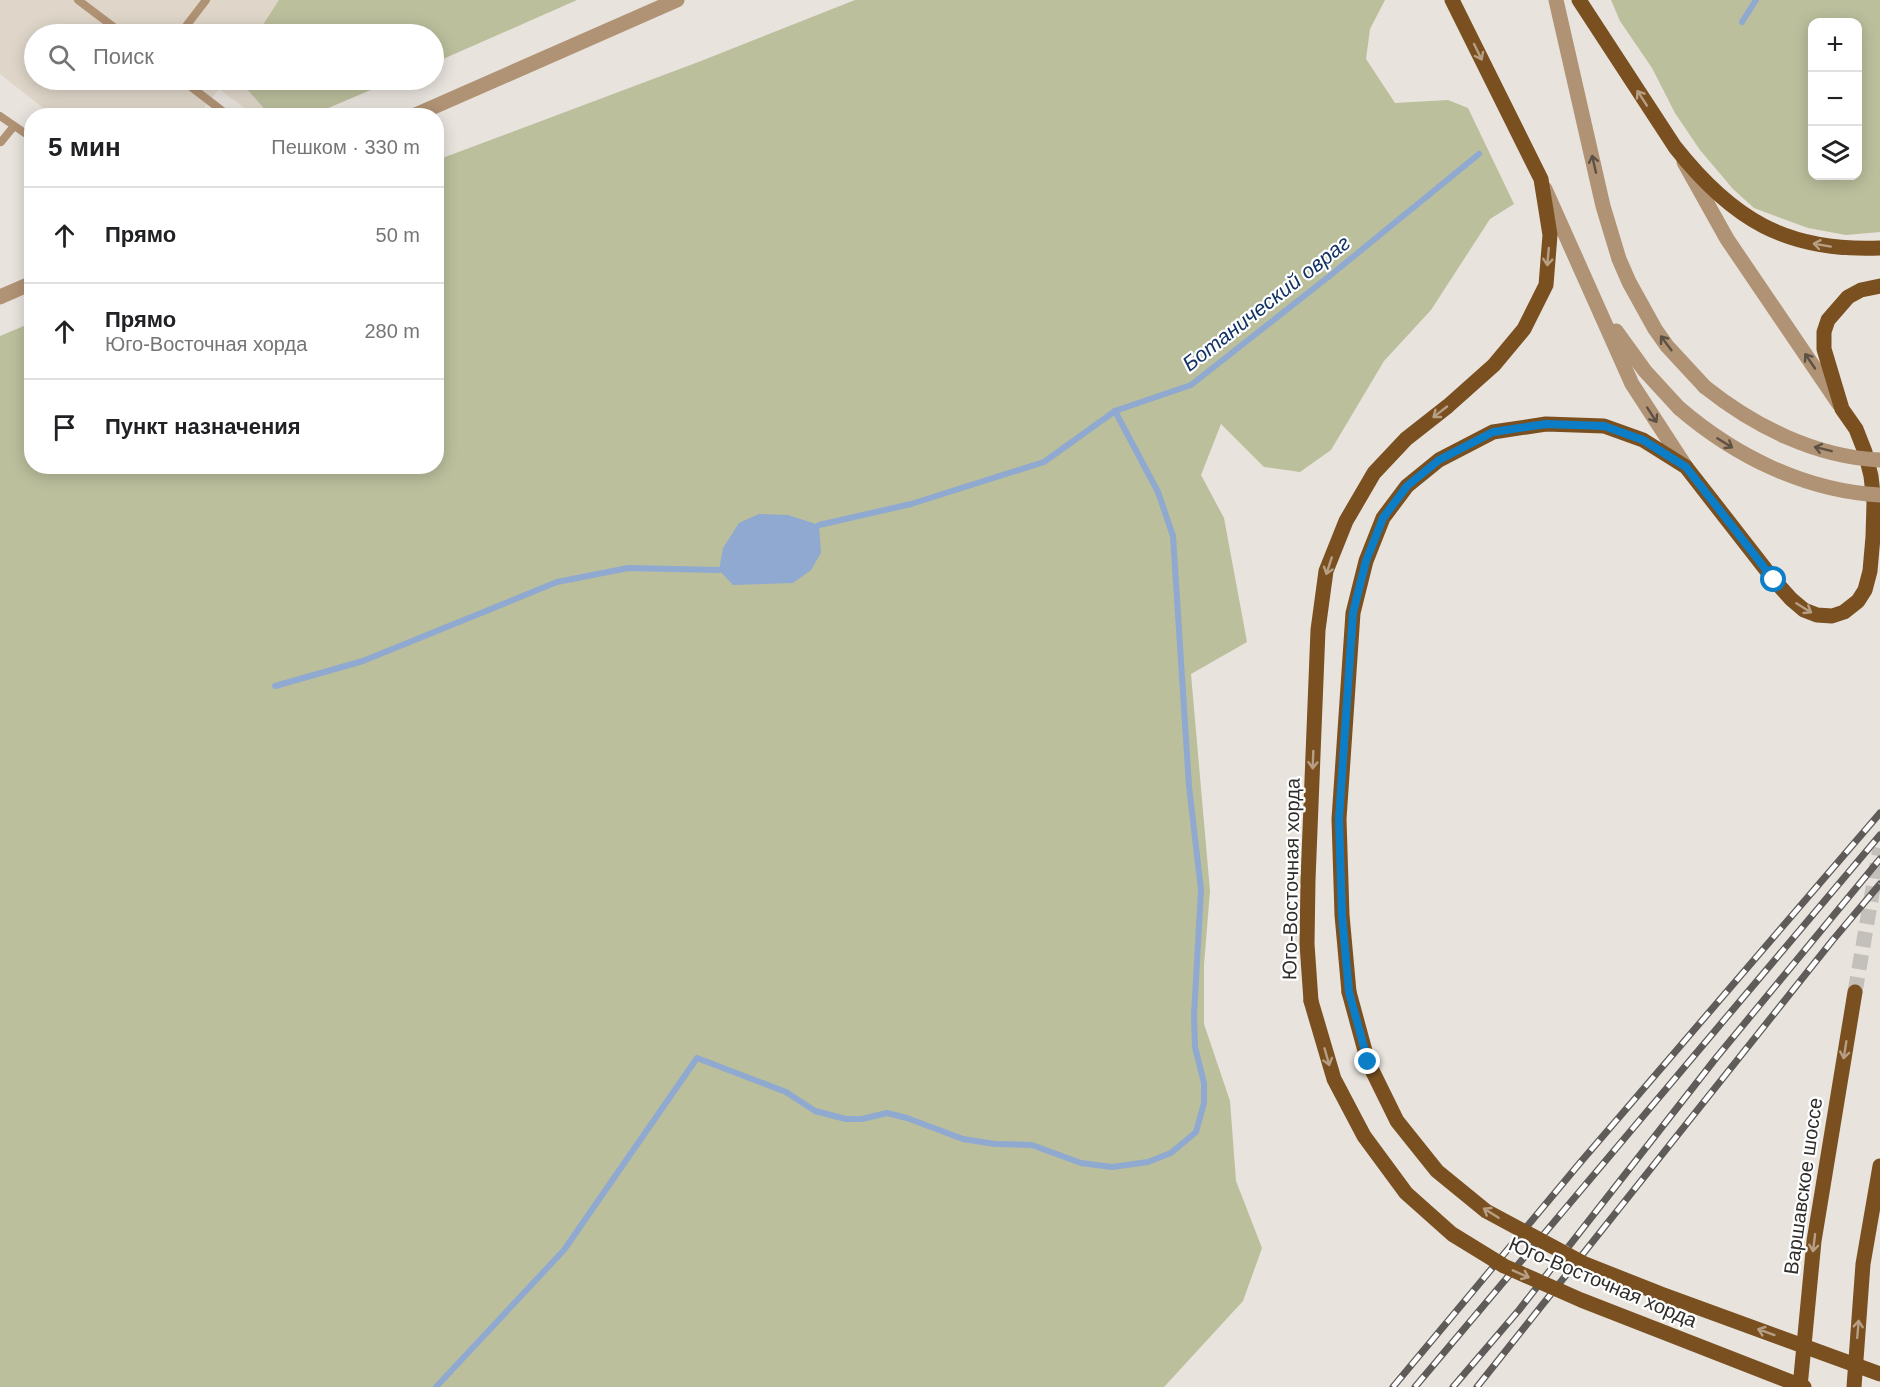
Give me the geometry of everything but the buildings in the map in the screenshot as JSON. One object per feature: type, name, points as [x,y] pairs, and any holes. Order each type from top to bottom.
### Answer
[{"type":"main road","name":"Юго-Восточная хорда","points":[[1452,0],[1540,179],[1550,235],[1546,285],[1524,329],[1494,365],[1406,439],[1374,472],[1346,521],[1326,571],[1318,630],[1308,880],[1307,944],[1311,1001],[1334,1079],[1364,1136],[1406,1193],[1452,1234],[1504,1266],[1581,1300],[1802,1387]]},
{"type":"main road","points":[[1579,0],[1675,147],[1717,194],[1769,230],[1795,240],[1826,247],[1880,248]]},
{"type":"main road","name":"Юго-Восточная хорда","points":[[1880,286],[1861,290],[1848,297],[1828,320],[1824,332],[1824,350],[1842,409],[1856,429],[1871,476],[1874,503],[1870,571],[1865,590],[1858,601],[1844,612],[1832,616],[1817,615],[1804,610],[1791,599],[1686,467],[1643,440],[1604,426],[1546,424],[1493,432],[1439,460],[1407,486],[1383,518],[1366,561],[1353,613],[1339,819],[1342,915],[1349,992],[1368,1062],[1397,1121],[1437,1171],[1486,1211],[1585,1264],[1660,1294],[1880,1374]]},
{"type":"main road","name":"Варшавское шоссе","points":[[1802,1387],[1814,1241],[1855,992]]},
{"type":"main road","points":[[1854,1387],[1863,1263],[1880,1166]]},
{"type":"street","points":[[431,108],[677,0]]},
{"type":"street","points":[[1556,0],[1603,206],[1619,260],[1655,329],[1667,346],[1705,387],[1754,422],[1814,447],[1880,460]]},
{"type":"street","points":[[1675,147],[1727,238],[1842,409]]},
{"type":"street","points":[[1540,179],[1632,384],[1686,467]]},
{"type":"street","points":[[0,297],[24,286]]},
{"type":"street","points":[[1589,288],[1628,349],[1656,384],[1704,430],[1770,468],[1837,489],[1880,495]]},
{"type":"lane","points":[[78,0],[110,24]]},
{"type":"lane","points":[[188,24],[206,0]]},
{"type":"lane","points":[[195,90],[219,108]]},
{"type":"lane","points":[[0,116],[24,133]]},
{"type":"lane","points":[[1,142],[14,126]]},
{"type":"shaded area","points":[[0,0],[362,0],[347,24],[24,24],[24,90],[218,90],[204,108],[43,108],[0,74]]},
{"type":"shaded area","points":[[220,90],[304,90],[292,108],[245,108]]},
{"type":"green space","points":[[279,0],[577,0],[444,59],[444,24],[263,24]]},
{"type":"green space","points":[[855,0],[1385,0],[1370,29],[1366,59],[1395,103],[1448,100],[1468,108],[1514,204],[1490,219],[1431,310],[1384,361],[1331,450],[1300,472],[1264,467],[1221,424],[1201,475],[1224,518],[1247,642],[1191,674],[1210,891],[1204,965],[1204,1024],[1230,1101],[1236,1181],[1262,1248],[1243,1301],[1164,1387],[0,1387],[0,336],[24,326],[24,474],[444,474],[444,157],[701,61]]},
{"type":"green space","points":[[1611,0],[1880,0],[1880,232],[1846,235],[1808,228],[1754,208],[1733,189],[1700,150],[1675,113],[1652,68],[1620,21]]},
{"type":"green space","points":[[248,90],[371,90],[328,108],[264,108]]},
{"type":"water","points":[[759,514],[788,515],[819,525],[821,553],[811,570],[793,583],[733,585],[719,570],[723,548],[739,523]]},
{"type":"waterway","name":"Ботанический овраг","points":[[1742,22],[1756,0]]},
{"type":"waterway","name":"Ботанический овраг","points":[[819,525],[911,504],[1044,462],[1115,411],[1191,385],[1479,154]]},
{"type":"waterway","points":[[436,1387],[564,1250],[697,1058],[786,1092],[815,1111],[846,1119],[862,1119],[887,1113],[963,1139],[995,1144],[1032,1145],[1081,1163],[1112,1167],[1148,1162],[1171,1153],[1196,1132],[1204,1103],[1204,1083],[1195,1047],[1194,1015],[1201,890],[1189,786],[1173,536],[1158,492],[1115,411]]},
{"type":"waterway","points":[[275,686],[363,661],[557,582],[628,568],[719,570]]},
{"type":"tunnel","points":[[1855,992],[1880,848]]},
{"type":"railway","points":[[1393,1387],[1579,1164],[1880,813]]},
{"type":"railway","points":[[1415,1387],[1880,835]]},
{"type":"railway","points":[[1453,1387],[1519,1310],[1716,1058],[1880,859]]},
{"type":"railway","points":[[1477,1387],[1832,941],[1880,884]]},
{"type":"route","points":[[1368,1062],[1349,992],[1342,915],[1339,819],[1353,613],[1366,561],[1383,518],[1407,486],[1439,460],[1493,432],[1546,424],[1604,426],[1643,440],[1686,467],[1774,580]]}]
